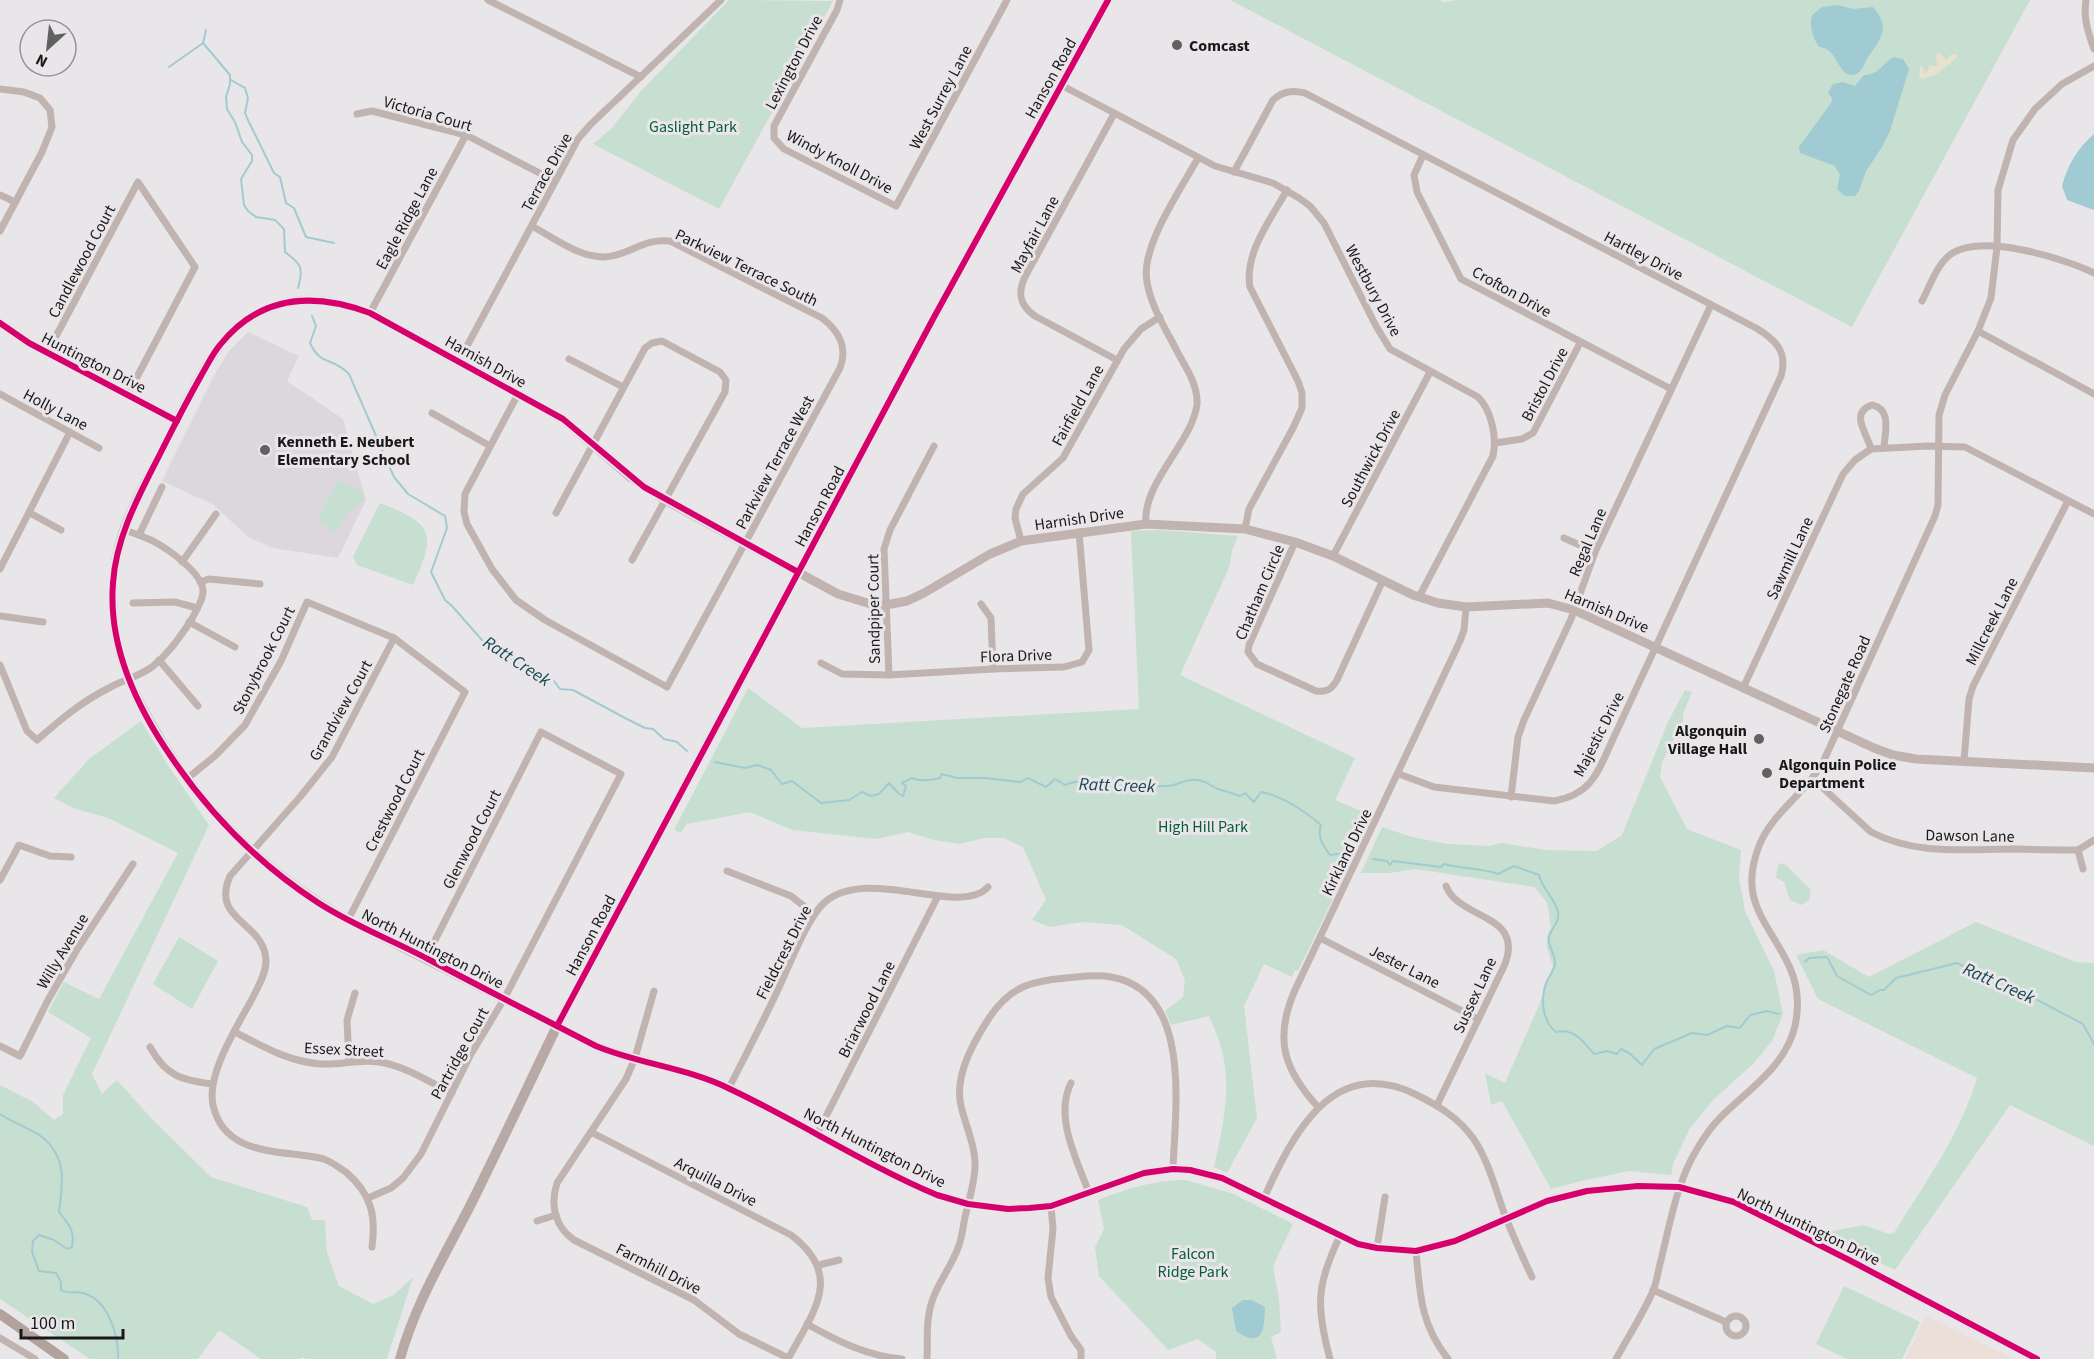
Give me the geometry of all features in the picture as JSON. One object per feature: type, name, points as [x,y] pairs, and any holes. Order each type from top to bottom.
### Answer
[{"type":"main road","name":"Hanson Road","points":[[400,1359],[408,1331],[425,1294],[557,1026]]},
{"type":"main road","points":[[0,1314],[64,1359]]},
{"type":"street","points":[[488,0],[641,77]]},
{"type":"street","name":"Terrace Drive","points":[[459,361],[578,139],[721,0]]},
{"type":"street","name":"Lexington Drive","points":[[774,138],[774,126],[837,10],[840,0]]},
{"type":"street","name":"West Surrey Lane","points":[[896,206],[1007,0]]},
{"type":"street","name":"Hanson Road","points":[[557,1026],[939,309],[1108,0]]},
{"type":"street","points":[[2086,0],[2084,14],[2087,32],[2094,49]]},
{"type":"street","name":"Stonegate Road","points":[[1616,1359],[1653,1290],[1679,1187],[1696,1150],[1717,1120],[1777,1064],[1789,1045],[1795,1028],[1798,1008],[1790,969],[1760,917],[1754,896],[1753,873],[1759,846],[1769,827],[1813,779],[1838,731],[1935,516],[1938,505],[1939,415],[1945,395],[1978,331],[1991,298],[1997,247],[1998,190],[2013,140],[2035,108],[2062,84],[2094,66]]},
{"type":"street","name":"Westbury Drive","points":[[1061,86],[1198,158],[1287,190],[1310,206],[1324,223],[1386,343],[1395,353],[1478,397],[1483,402],[1489,413],[1495,443],[1493,456],[1419,597]]},
{"type":"street","points":[[0,89],[32,93],[50,110],[52,118],[50,136],[0,231]]},
{"type":"street","name":"Hartley Drive","points":[[1234,172],[1268,106],[1277,96],[1289,91],[1305,93],[1770,336],[1780,347],[1783,368],[1655,647]]},
{"type":"street","name":"Victoria Court","points":[[357,114],[372,111],[466,135],[555,181]]},
{"type":"street","name":"Mayfair Lane","points":[[1114,114],[1026,275],[1020,296],[1028,311],[1035,316],[1117,360]]},
{"type":"street","name":"Eagle Ridge Lane","points":[[370,313],[466,135]]},
{"type":"street","name":"Windy Knoll Drive","points":[[774,138],[784,149],[896,206]]},
{"type":"street","name":"Crofton Drive","points":[[1423,155],[1414,176],[1417,192],[1461,279],[1671,389]]},
{"type":"street","points":[[1146,524],[1151,495],[1191,422],[1197,401],[1192,381],[1160,317],[1147,283],[1146,267],[1154,239],[1198,158]]},
{"type":"street","name":"Candlewood Court","points":[[48,353],[138,182],[195,267],[128,394]]},
{"type":"street","points":[[1245,529],[1249,508],[1302,408],[1302,393],[1298,381],[1250,287],[1249,278],[1253,252],[1287,190]]},
{"type":"street","points":[[0,195],[15,202]]},
{"type":"street","name":"Parkview Terrace South","points":[[532,226],[594,257],[618,255],[646,242],[670,242],[822,318],[835,329],[841,341]]},
{"type":"street","points":[[1922,301],[1943,261],[1964,247],[1997,247],[2049,255],[2094,273]]},
{"type":"street","name":"Harnish Drive","points":[[177,421],[220,344],[255,315],[285,303],[311,299],[337,302],[370,313],[563,419],[630,477],[665,500],[850,599],[874,605],[907,601],[990,554],[1021,541],[1146,524],[1245,529],[1295,542],[1333,556],[1419,597],[1438,603],[1466,607],[1548,603],[1574,610],[1883,752],[1904,758],[2094,768]]},
{"type":"street","name":"Regal Lane","points":[[1511,797],[1521,729],[1574,610],[1595,552],[1712,305]]},
{"type":"street","name":"Fairfield Lane","points":[[1021,541],[1015,518],[1016,509],[1023,494],[1054,467],[1069,450],[1117,360],[1135,335],[1160,317]]},
{"type":"street","name":"Huntington Drive","points":[[0,323],[29,344],[177,421]]},
{"type":"street","points":[[1978,331],[2094,394]]},
{"type":"street","points":[[556,513],[645,348],[652,343],[662,341],[720,372],[726,380],[725,392],[632,560]]},
{"type":"street","name":"Parkview Terrace West","points":[[490,446],[468,485],[463,504],[467,524],[500,581],[526,609],[667,687],[840,368],[843,356],[841,341]]},
{"type":"street","name":"Bristol Drive","points":[[1495,443],[1522,439],[1533,433],[1580,343]]},
{"type":"street","points":[[569,358],[623,387]]},
{"type":"street","name":"Southwick Drive","points":[[1333,556],[1430,372]]},
{"type":"street","name":"Holly Lane","points":[[0,394],[99,448]]},
{"type":"street","points":[[432,414],[490,446],[518,394]]},
{"type":"street","points":[[1884,447],[1886,417],[1880,408],[1872,405],[1863,409],[1859,415],[1859,421],[1871,449],[1965,447],[2094,514]]},
{"type":"street","name":"North Huntington Drive","points":[[177,421],[123,530],[112,584],[113,618],[120,657],[128,681],[171,758],[228,828],[252,853],[318,903],[557,1026],[608,1051],[668,1066],[729,1088],[927,1191],[968,1204],[1008,1209],[1051,1206],[1144,1173],[1173,1169],[1190,1170],[1222,1178],[1358,1244],[1416,1251],[1455,1241],[1547,1201],[1587,1191],[1638,1186],[1679,1187],[1734,1202],[2037,1359]]},
{"type":"street","points":[[0,569],[70,432]]},
{"type":"street","name":"Sandpiper Court","points":[[889,675],[884,549],[886,538],[934,446]]},
{"type":"street","name":"Sawmill Lane","points":[[1743,688],[1843,474],[1871,449]]},
{"type":"street","points":[[139,535],[162,487]]},
{"type":"street","name":"Millcreek Lane","points":[[1964,761],[1969,699],[1973,686],[2068,501]]},
{"type":"street","points":[[30,513],[62,530]]},
{"type":"street","points":[[182,562],[216,514]]},
{"type":"street","points":[[0,664],[27,731],[37,740],[72,710],[109,687],[128,681],[159,660],[177,641],[203,592],[197,574],[154,542],[123,530]]},
{"type":"street","name":"Flora Drive","points":[[821,663],[842,674],[889,675],[993,669],[1064,668],[1082,662],[1089,650],[1079,532]]},
{"type":"street","points":[[1564,538],[1595,552]]},
{"type":"street","name":"Chatham Circle","points":[[1295,542],[1248,651],[1257,664],[1316,691],[1326,692],[1337,680],[1383,580]]},
{"type":"street","points":[[200,582],[209,579],[260,584]]},
{"type":"street","points":[[133,603],[175,602],[196,608]]},
{"type":"street","name":"Stonybrook Court","points":[[188,778],[216,755],[245,725],[281,661],[307,602],[394,638]]},
{"type":"street","points":[[981,604],[991,618],[993,669]]},
{"type":"street","name":"Kirkland Drive","points":[[1318,1107],[1302,1089],[1289,1067],[1283,1036],[1290,1002],[1399,774],[1464,630],[1466,607]]},
{"type":"street","points":[[0,616],[43,621]]},
{"type":"street","points":[[189,622],[235,647]]},
{"type":"street","name":"Crestwood Court","points":[[348,920],[465,692],[394,638]]},
{"type":"street","name":"Grandview Court","points":[[212,1084],[217,1069],[262,980],[266,967],[265,953],[259,939],[226,905],[225,894],[230,876],[332,757],[394,638]]},
{"type":"street","name":"Majestic Drive","points":[[1399,774],[1434,787],[1511,797],[1554,801],[1580,793],[1590,785],[1655,647]]},
{"type":"street","points":[[159,660],[198,706]]},
{"type":"street","name":"Partridge Court","points":[[368,1198],[391,1188],[412,1168],[471,1054],[504,999],[621,774],[541,732]]},
{"type":"street","name":"Glenwood Court","points":[[426,958],[541,732]]},
{"type":"street","name":"Dawson Lane","points":[[1813,779],[1871,832],[1882,838],[1922,849],[2078,850]]},
{"type":"street","points":[[2083,869],[2078,850],[2094,840]]},
{"type":"street","points":[[0,880],[19,845],[50,856],[71,857]]},
{"type":"street","name":"Willy Avenue","points":[[0,1046],[20,1056],[72,959],[133,864]]},
{"type":"street","points":[[728,871],[790,896],[814,914]]},
{"type":"street","name":"Sussex Lane","points":[[1437,1105],[1508,955],[1508,940],[1500,926],[1454,899],[1446,886]]},
{"type":"street","name":"Fieldcrest Drive","points":[[729,1088],[814,914],[827,900],[837,894],[860,888],[970,897],[979,895],[988,887]]},
{"type":"street","name":"Briarwood Lane","points":[[817,1134],[938,896]]},
{"type":"street","name":"Jester Lane","points":[[1320,938],[1478,1019]]},
{"type":"street","points":[[927,1359],[929,1312],[943,1276],[958,1247],[973,1181],[975,1158],[960,1099],[963,1070],[988,1020],[1001,1002],[1023,987],[1039,980],[1098,976],[1111,977],[1131,984],[1149,997],[1168,1031],[1175,1064],[1173,1169]]},
{"type":"street","points":[[537,1221],[556,1215],[554,1199],[557,1183],[623,1085],[635,1058],[654,991]]},
{"type":"street","points":[[349,1062],[347,1020],[355,993]]},
{"type":"street","name":"Essex Street","points":[[235,1032],[294,1060],[322,1064],[385,1062],[452,1093]]},
{"type":"street","points":[[150,1047],[163,1066],[175,1076],[212,1084],[213,1103],[218,1117],[237,1139],[258,1150],[323,1159],[349,1175],[368,1198],[373,1218],[372,1247]]},
{"type":"street","points":[[1071,1083],[1067,1090],[1066,1102],[1069,1138],[1089,1193]]},
{"type":"street","points":[[1264,1198],[1298,1131],[1318,1107],[1349,1088],[1369,1083],[1393,1086],[1437,1105],[1464,1127],[1478,1147],[1532,1277]]},
{"type":"street","name":"Arquilla Drive","points":[[591,1132],[791,1234],[810,1251],[819,1265]]},
{"type":"street","points":[[1377,1248],[1385,1197]]},
{"type":"street","points":[[1051,1206],[1053,1229],[1048,1278],[1051,1297],[1071,1336],[1081,1350],[1081,1359]]},
{"type":"street","name":"Farmhill Drive","points":[[556,1215],[563,1230],[574,1240],[694,1300],[739,1334],[788,1359]]},
{"type":"street","points":[[1330,1359],[1321,1325],[1320,1297],[1330,1256],[1340,1236]]},
{"type":"street","points":[[1416,1251],[1421,1305],[1430,1333],[1448,1359]]},
{"type":"street","points":[[788,1359],[807,1324],[819,1294],[821,1273],[819,1265],[839,1260]]},
{"type":"street","points":[[1653,1290],[1726,1322]]},
{"type":"street","points":[[807,1324],[857,1350],[902,1359]]},
{"type":"street","points":[[0,1338],[35,1359]]},
{"type":"shaded area","name":"Kenneth E. Neubert Elementary School","points":[[248,332],[299,356],[287,381],[343,419],[366,500],[338,558],[273,548],[248,537],[214,505],[162,481],[213,377],[229,351]]},
{"type":"shaded area","points":[[1926,1316],[2014,1359],[1905,1359]]},
{"type":"green space","name":"Gaslight Park","points":[[729,0],[833,1],[719,209],[593,144],[611,129],[641,91]]},
{"type":"green space","points":[[1230,0],[1440,0],[1443,2],[1457,0],[2030,0],[1852,327]]},
{"type":"green space","points":[[338,480],[362,492],[364,497],[362,502],[347,513],[336,533],[317,521]]},
{"type":"green space","points":[[380,503],[411,517],[420,524],[425,532],[427,541],[425,553],[413,585],[357,565],[353,557]]},
{"type":"green space","name":"High Hill Park","points":[[1160,530],[1238,536],[1229,568],[1180,675],[1355,758],[1335,800],[1373,816],[1298,971],[1295,970],[1292,977],[1264,964],[1244,1006],[1257,1118],[1227,1173],[1214,1167],[1223,1124],[1226,1094],[1222,1051],[1209,1016],[1171,1025],[1165,1011],[1183,997],[1185,980],[1176,959],[1122,925],[1082,922],[1050,927],[1032,920],[1046,900],[1023,847],[1004,838],[984,838],[960,844],[934,840],[908,832],[876,839],[792,830],[750,812],[687,824],[681,833],[674,830],[748,688],[802,728],[1139,709],[1131,531]]},
{"type":"green space","points":[[1685,690],[1692,692],[1683,714],[1683,722],[1662,762],[1660,777],[1687,829],[1741,850],[1739,878],[1745,911],[1774,971],[1783,1014],[1772,1041],[1754,1063],[1713,1100],[1690,1128],[1673,1164],[1671,1175],[1629,1171],[1551,1189],[1502,1101],[1491,1105],[1485,1073],[1505,1083],[1553,967],[1547,947],[1547,936],[1551,928],[1547,902],[1534,887],[1415,869],[1389,873],[1361,873],[1382,827],[1412,837],[1448,844],[1489,846],[1501,843],[1546,850],[1597,851],[1622,835],[1668,722]]},
{"type":"green space","points":[[141,721],[209,825],[92,1074],[102,1094],[117,1080],[151,1118],[211,1177],[307,1207],[312,1220],[325,1220],[327,1252],[339,1286],[373,1304],[394,1295],[413,1277],[387,1359],[306,1359],[303,1357],[301,1359],[261,1359],[219,1330],[198,1359],[90,1359],[0,1299],[0,1085],[33,1102],[54,1120],[63,1114],[63,1095],[91,1038],[48,1012],[64,982],[99,999],[178,853],[108,818],[73,808],[54,798],[89,759]]},
{"type":"green space","points":[[1781,863],[1811,890],[1809,900],[1801,905],[1790,900],[1784,882],[1776,878],[1778,865]]},
{"type":"green space","points":[[1976,922],[2076,962],[2094,963],[2094,1146],[2010,1105],[1895,1270],[1819,1234],[1863,1225],[1889,1234],[1894,1233],[1951,1139],[1977,1078],[1818,999],[1796,955],[1823,950],[1869,977]]},
{"type":"green space","points":[[179,937],[218,961],[192,1009],[153,984]]},
{"type":"green space","name":"Falcon Ridge Park","points":[[1185,1180],[1231,1193],[1293,1224],[1273,1266],[1279,1299],[1281,1332],[1271,1337],[1277,1359],[1216,1359],[1216,1352],[1198,1339],[1168,1350],[1099,1276],[1095,1247],[1104,1229],[1098,1200],[1140,1186]]},
{"type":"green space","points":[[1844,1286],[1920,1322],[1902,1359],[1847,1359],[1816,1344]]},
{"type":"sand","points":[[1941,53],[1946,61],[1950,55],[1957,54],[1957,58],[1935,75],[1923,79],[1919,77],[1920,66],[1923,67],[1924,73],[1927,73],[1930,65],[1937,67],[1935,58]]},
{"type":"water","points":[[1838,5],[1853,9],[1873,7],[1882,21],[1880,39],[1861,70],[1853,75],[1844,72],[1831,52],[1819,47],[1812,32],[1812,15],[1822,7]]},
{"type":"water","points":[[1893,57],[1903,59],[1909,69],[1890,131],[1866,171],[1859,191],[1855,196],[1845,196],[1837,189],[1840,175],[1835,166],[1800,153],[1799,147],[1831,103],[1832,98],[1828,93],[1833,84],[1843,82],[1855,86],[1864,75],[1877,71]]},
{"type":"water","points":[[2094,134],[2094,210],[2067,200],[2062,186],[2074,157]]},
{"type":"water","points":[[1243,1300],[1252,1300],[1265,1307],[1263,1329],[1257,1337],[1245,1336],[1236,1331],[1232,1308]]},
{"type":"waterway","name":"Ratt Creek","points":[[203,43],[206,30]]},
{"type":"waterway","name":"Ratt Creek","points":[[203,43],[230,75],[226,97],[227,109],[235,122],[242,142],[252,155],[252,161],[241,179],[244,205],[256,217],[275,220],[284,229],[285,252],[298,263],[301,271],[298,288]]},
{"type":"waterway","points":[[169,67],[203,43]]},
{"type":"waterway","points":[[231,80],[245,88],[248,98],[245,113],[247,118],[274,173],[280,177],[286,203],[294,208],[306,237],[334,243]]},
{"type":"waterway","name":"Ratt Creek","points":[[312,316],[316,326],[310,343],[323,359],[343,368],[349,374],[394,477],[408,494],[445,516],[447,528],[431,572],[445,600],[489,648],[507,655],[521,667],[528,664],[554,681],[560,689],[573,690],[645,728],[653,729],[664,739],[677,742],[687,751]]},
{"type":"waterway","name":"Ratt Creek","points":[[715,762],[745,768],[757,765],[771,770],[782,784],[792,781],[821,803],[849,800],[862,792],[871,796],[879,794],[889,783],[903,796],[906,786],[902,783],[912,778],[922,780],[940,778],[942,774],[957,778],[1021,782],[1028,778],[1046,787],[1055,779],[1065,785],[1076,782],[1125,782],[1152,786],[1170,786],[1189,780],[1200,780],[1240,796],[1245,793],[1254,802],[1261,792],[1285,801],[1301,809],[1321,825],[1320,838],[1330,855],[1347,853]]},
{"type":"waterway","name":"Ratt Creek","points":[[1373,859],[1387,861],[1390,865],[1393,861],[1441,867],[1444,864],[1498,874],[1514,866],[1539,875],[1558,912],[1557,922],[1549,937],[1555,964],[1543,995],[1545,1016],[1556,1032],[1573,1034],[1582,1040],[1594,1054],[1607,1051],[1617,1054],[1621,1049],[1642,1065],[1654,1049],[1692,1033],[1707,1035],[1727,1026],[1740,1028],[1750,1015],[1767,1011],[1779,1014]]},
{"type":"waterway","name":"Ratt Creek","points":[[1805,962],[1809,958],[1827,957],[1837,976],[1871,995],[1884,990],[1896,978],[1957,963],[1977,970],[1984,977],[2007,984],[2083,1024],[2094,1044]]},
{"type":"waterway","points":[[0,1114],[42,1137],[56,1153],[62,1181],[59,1212],[72,1232],[72,1247],[67,1249],[54,1240],[39,1235],[33,1241],[32,1252],[39,1271],[56,1273],[61,1282],[61,1290],[83,1293],[100,1303],[111,1320],[117,1340],[118,1359]]},
{"type":"cycle path","points":[[557,1026],[933,319],[1108,0]]},
{"type":"cycle path","points":[[798,572],[644,487],[563,419],[370,313],[329,302],[308,301],[289,302],[270,307],[252,316],[236,328],[215,352],[177,421],[124,531],[115,565],[113,606],[115,630],[127,675],[147,718],[172,758],[203,799],[237,837],[296,887],[344,918],[596,1046],[714,1082],[937,1195],[968,1204],[1008,1209],[1051,1206],[1144,1173],[1173,1169],[1190,1170],[1222,1178],[1358,1244],[1416,1251],[1455,1241],[1547,1201],[1587,1191],[1638,1186],[1679,1187],[1734,1202],[2037,1359]]},
{"type":"cycle path","points":[[0,323],[29,343],[177,421]]},
{"type":"place","name":"Comcast","points":[[1177,45]]},
{"type":"place","name":"Kenneth E. Neubert Elementary School","points":[[265,450]]},
{"type":"place","name":"Algonquin Village Hall","points":[[1759,739]]},
{"type":"place","name":"Algonquin Police Department","points":[[1767,773]]}]
